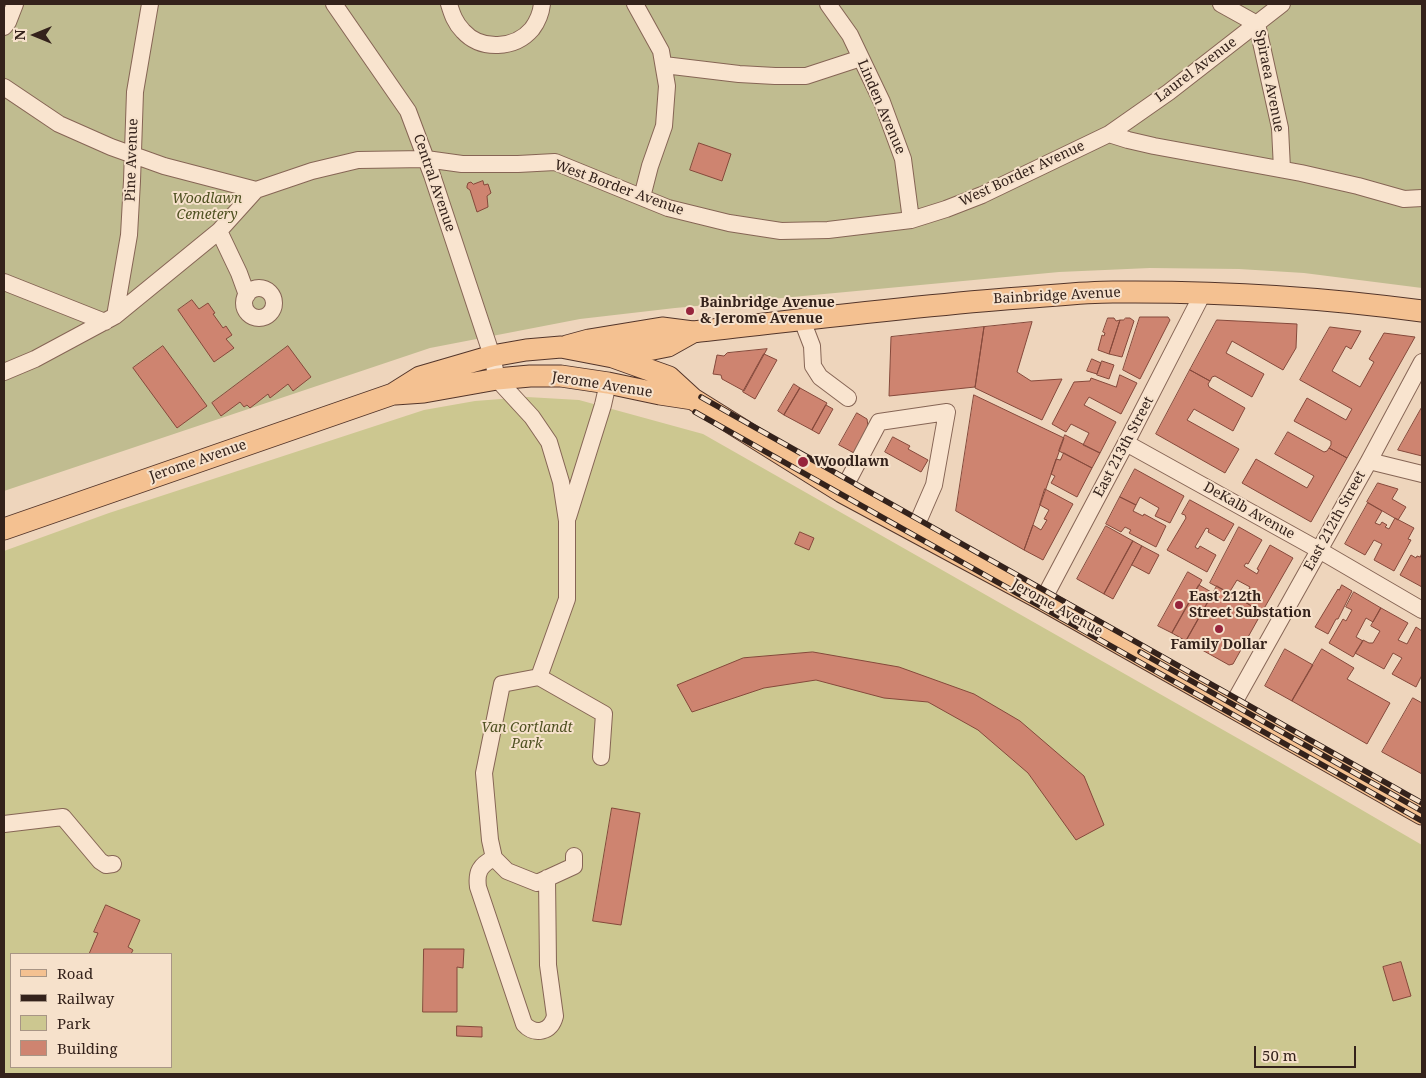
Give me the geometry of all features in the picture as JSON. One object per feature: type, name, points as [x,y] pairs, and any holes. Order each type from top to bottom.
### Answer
[{"type":"main road","name":"Bainbridge Avenue","points":[[561,347],[589,340],[662,328],[692,332],[953,303],[1102,293],[1203,293],[1264,296],[1325,300],[1422,311]]},
{"type":"main road","name":"Bainbridge Avenue","points":[[613,357],[668,346],[692,332]]},
{"type":"main road","name":"Jerome Avenue","points":[[4,529],[393,394],[420,377],[492,356],[526,350],[561,347],[613,357],[669,377],[693,398],[842,492],[1043,600],[1422,814]]},
{"type":"main road","points":[[608,383],[613,357]]},
{"type":"main road","name":"Jerome Avenue","points":[[393,394],[424,392],[497,379],[561,376],[693,398]]},
{"type":"street","points":[[4,27],[15,4]]},
{"type":"street","name":"Pine Avenue","points":[[110,319],[129,235],[135,92],[150,4]]},
{"type":"street","name":"Central Avenue","points":[[334,4],[408,112],[426,159],[492,356],[497,379]]},
{"type":"street","points":[[449,4],[454,19],[464,32],[477,41],[493,45],[504,45],[519,39],[532,28],[540,14],[542,4]]},
{"type":"street","points":[[635,4],[661,51],[667,86],[664,126],[650,166],[642,197]]},
{"type":"street","name":"Linden Avenue","points":[[828,4],[850,36],[882,102],[903,159],[911,220]]},
{"type":"street","points":[[1221,4],[1257,24]]},
{"type":"street","name":"Laurel Avenue","points":[[1109,134],[1169,92],[1282,4]]},
{"type":"street","name":"Spiraea Avenue","points":[[1257,24],[1280,128],[1282,169]]},
{"type":"street","points":[[664,65],[739,74],[806,76],[861,58]]},
{"type":"street","points":[[4,87],[59,124],[164,166],[256,190]]},
{"type":"street","points":[[1109,134],[1154,146],[1282,169],[1358,186],[1404,199],[1422,198]]},
{"type":"street","name":"West Border Avenue","points":[[4,372],[36,359],[110,319],[219,231],[256,190],[312,171],[358,160],[426,159],[462,164],[555,162],[668,208],[729,223],[780,231],[828,230],[911,220],[946,209],[982,195],[1109,134]]},
{"type":"street","points":[[219,231],[240,273],[247,295]]},
{"type":"street","points":[[4,282],[110,319]]},
{"type":"street","name":"East 213th Street","points":[[1043,600],[1203,293]]},
{"type":"street","points":[[802,320],[812,346],[813,366],[820,377],[848,398]]},
{"type":"street","name":"East 212th Street","points":[[1232,706],[1422,362]]},
{"type":"street","points":[[497,379],[532,417],[549,442],[561,482],[566,521],[567,599],[539,678]]},
{"type":"street","points":[[566,521],[603,406],[608,383]]},
{"type":"street","points":[[842,492],[879,422],[947,412],[934,486],[914,531]]},
{"type":"street","name":"DeKalb Avenue","points":[[1126,443],[1319,550],[1422,610]]},
{"type":"street","points":[[1369,461],[1422,474]]},
{"type":"street","points":[[574,856],[574,866],[537,883],[507,872],[494,858],[490,840],[484,773],[502,684],[539,678],[604,714],[601,758]]},
{"type":"street","points":[[4,824],[63,817],[100,861],[106,865],[113,864]]},
{"type":"street","points":[[494,858],[487,861],[478,874],[478,888],[524,1024],[528,1028],[537,1031],[549,1027],[553,1023],[555,1016],[548,956],[547,878]]},
{"type":"green space","name":"Woodlawn Cemetery","points":[[4,4],[1422,4],[1422,288],[1304,273],[1239,269],[1150,268],[1059,272],[675,308],[580,319],[430,348],[4,491]]},
{"type":"green space","name":"Van Cortlandt Park","points":[[527,397],[579,400],[703,434],[1422,845],[1422,1074],[4,1074],[4,551],[109,513],[424,410],[475,401]]},
{"type":"building","points":[[699,143],[731,154],[722,181],[690,170]]},
{"type":"building","points":[[483,181],[484,185],[488,184],[491,193],[487,196],[488,207],[477,212],[467,186],[471,182],[473,184]]},
{"type":"building","points":[[192,300],[199,309],[208,303],[223,328],[226,326],[232,335],[226,339],[234,348],[214,362],[178,310]]},
{"type":"building","points":[[1140,317],[1168,317],[1170,320],[1140,379],[1123,370]]},
{"type":"building","points":[[1108,318],[1114,318],[1116,321],[1120,320],[1109,354],[1098,350],[1102,335],[1104,336],[1105,333],[1103,332]]},
{"type":"building","points":[[1126,318],[1134,321],[1122,357],[1109,354],[1120,320]]},
{"type":"building","points":[[1217,320],[1297,324],[1296,348],[1283,370],[1232,341],[1226,353],[1264,374],[1252,397],[1215,376],[1210,381],[1190,370]]},
{"type":"building","points":[[1032,322],[1017,372],[1031,381],[1062,379],[1042,420],[975,388],[984,327]]},
{"type":"building","points":[[984,327],[975,387],[889,396],[891,337]]},
{"type":"building","points":[[1330,327],[1361,331],[1351,349],[1346,346],[1332,371],[1360,387],[1374,362],[1369,359],[1384,333],[1415,337],[1347,458],[1329,448],[1331,441],[1294,421],[1307,398],[1346,420],[1352,409],[1300,380]]},
{"type":"building","points":[[163,346],[207,406],[177,428],[133,368]]},
{"type":"building","points":[[288,346],[311,377],[293,391],[288,384],[270,398],[268,394],[250,408],[247,405],[244,407],[240,402],[221,416],[212,403]]},
{"type":"building","points":[[767,349],[744,391],[722,379],[721,375],[713,374],[717,355],[724,356],[727,353]]},
{"type":"building","points":[[764,354],[777,360],[755,399],[743,392]]},
{"type":"building","points":[[1092,359],[1101,363],[1097,374],[1087,371]]},
{"type":"building","points":[[1102,361],[1114,365],[1109,379],[1097,375]]},
{"type":"building","points":[[1190,370],[1210,381],[1209,387],[1245,408],[1233,431],[1194,409],[1187,420],[1239,449],[1225,473],[1156,434]]},
{"type":"building","points":[[1120,375],[1137,383],[1121,414],[1089,397],[1084,405],[1116,422],[1100,453],[1083,445],[1089,433],[1071,424],[1066,432],[1052,424],[1074,382],[1090,381],[1091,378],[1116,387]]},
{"type":"building","points":[[794,384],[800,388],[784,415],[778,411]]},
{"type":"building","points":[[800,388],[827,403],[812,430],[784,415]]},
{"type":"building","points":[[974,395],[1064,438],[1024,550],[956,511]]},
{"type":"building","points":[[826,405],[833,409],[819,434],[812,430]]},
{"type":"building","points":[[1422,407],[1422,456],[1398,450]]},
{"type":"building","points":[[857,413],[867,419],[869,433],[854,453],[839,445]]},
{"type":"building","points":[[1288,432],[1324,452],[1329,448],[1347,458],[1311,522],[1242,483],[1256,459],[1307,488],[1314,476],[1275,454]]},
{"type":"building","points":[[1065,435],[1100,453],[1092,468],[1059,451]]},
{"type":"building","points":[[893,437],[910,446],[908,449],[928,460],[921,472],[885,452]]},
{"type":"building","points":[[1064,453],[1092,468],[1077,497],[1051,483],[1055,476],[1051,474],[1056,459],[1060,460]]},
{"type":"building","points":[[1135,469],[1184,496],[1170,523],[1155,516],[1159,508],[1140,497],[1136,505],[1120,497]]},
{"type":"building","points":[[1378,483],[1398,489],[1392,499],[1406,507],[1398,520],[1367,502]]},
{"type":"building","points":[[1045,489],[1073,504],[1043,560],[1024,550],[1033,525],[1041,530],[1047,520],[1044,519],[1049,510],[1040,505]]},
{"type":"building","points":[[1120,497],[1136,505],[1133,511],[1143,516],[1144,514],[1166,526],[1156,547],[1129,533],[1131,530],[1125,527],[1121,532],[1106,524]]},
{"type":"building","points":[[1190,500],[1234,524],[1224,541],[1208,532],[1209,529],[1206,528],[1195,547],[1198,549],[1200,546],[1216,555],[1207,572],[1167,550],[1186,518],[1182,514]]},
{"type":"building","points":[[1368,503],[1382,511],[1375,523],[1380,525],[1382,522],[1389,529],[1395,518],[1414,528],[1408,539],[1411,540],[1394,571],[1374,560],[1382,544],[1374,540],[1365,555],[1345,544]]},
{"type":"building","points":[[1106,526],[1133,541],[1104,594],[1077,579]]},
{"type":"building","points":[[1239,527],[1262,540],[1248,564],[1246,563],[1244,566],[1257,574],[1259,570],[1257,569],[1270,545],[1293,558],[1262,612],[1243,601],[1250,587],[1237,580],[1229,593],[1210,583]]},
{"type":"building","points":[[800,532],[814,538],[809,550],[795,544]]},
{"type":"building","points":[[1133,541],[1142,546],[1113,599],[1104,594]]},
{"type":"building","points":[[1142,546],[1159,555],[1149,574],[1132,565]]},
{"type":"building","points":[[1422,553],[1422,587],[1400,575],[1411,555],[1416,558],[1417,556],[1420,557]]},
{"type":"building","name":"East 212th Street Substation","points":[[1188,572],[1202,580],[1172,633],[1158,626]]},
{"type":"building","points":[[1199,585],[1213,593],[1186,641],[1172,633]]},
{"type":"building","points":[[1342,585],[1352,591],[1328,634],[1315,627]]},
{"type":"building","points":[[1217,586],[1262,612],[1233,664],[1229,665],[1186,641]]},
{"type":"building","points":[[1354,592],[1381,608],[1373,622],[1366,618],[1356,637],[1363,641],[1353,657],[1329,643],[1343,619],[1346,621],[1352,610],[1346,607]]},
{"type":"building","points":[[1381,608],[1408,623],[1398,640],[1407,644],[1416,627],[1422,631],[1422,675],[1416,687],[1392,674],[1402,658],[1393,653],[1384,669],[1355,653],[1363,640],[1373,643],[1380,631],[1371,626]]},
{"type":"building","points":[[1285,649],[1313,665],[1292,701],[1265,686]]},
{"type":"building","points":[[1322,649],[1354,668],[1347,679],[1390,703],[1367,744],[1292,701]]},
{"type":"building","points":[[813,652],[899,667],[974,694],[1020,721],[1084,776],[1104,825],[1076,840],[1028,773],[978,730],[928,702],[884,698],[816,680],[764,688],[692,712],[677,685],[743,658]]},
{"type":"building","points":[[1413,698],[1422,703],[1422,774],[1382,752]]},
{"type":"building","points":[[612,808],[640,813],[621,925],[593,921]]},
{"type":"building","points":[[106,905],[140,920],[128,947],[133,950],[132,953],[89,953],[98,933],[94,932]]},
{"type":"building","points":[[424,949],[464,949],[463,968],[457,967],[457,1012],[423,1012]]},
{"type":"building","points":[[1401,962],[1411,996],[1393,1001],[1383,967]]},
{"type":"building","points":[[457,1026],[482,1027],[482,1037],[457,1036]]},
{"type":"railway","points":[[701,397],[1422,803]]},
{"type":"railway","points":[[695,412],[1422,821]]},
{"type":"railway","points":[[1140,652],[1422,811]]},
{"type":"place","name":"Bainbridge Avenue & Jerome Avenue","points":[[690,311]]},
{"type":"place","name":"Woodlawn","points":[[803,462]]},
{"type":"place","name":"East 212th Street Substation","points":[[1179,605]]},
{"type":"place","name":"Family Dollar","points":[[1219,629]]}]
